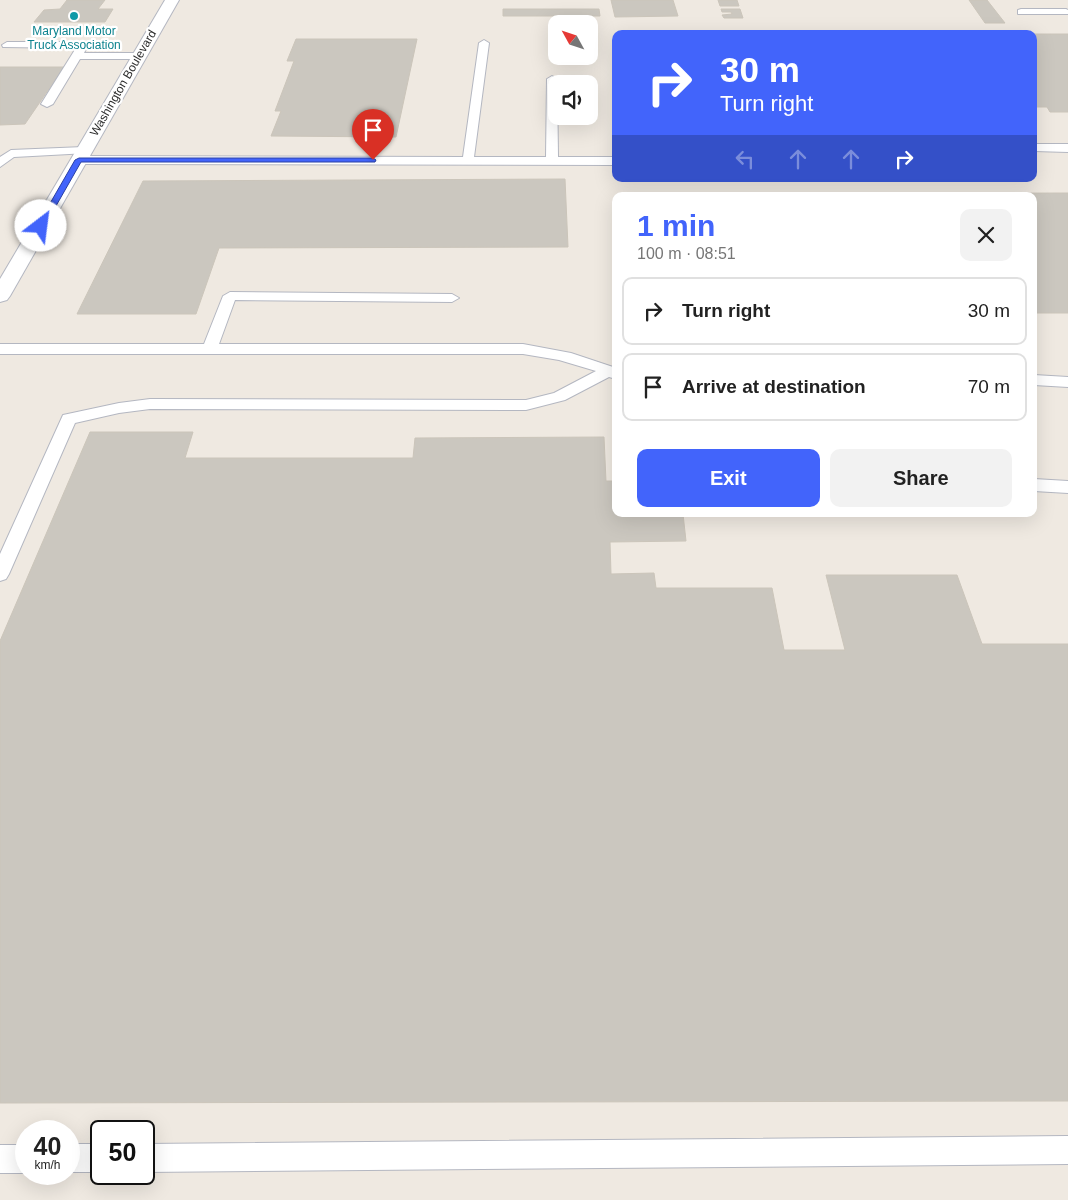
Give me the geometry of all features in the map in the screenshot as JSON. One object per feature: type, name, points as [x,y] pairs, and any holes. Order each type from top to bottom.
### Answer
[{"type":"main road","name":"Washington Boulevard","points":[[0,296],[6,275],[81,156],[172,0]]},
{"type":"lane","points":[[1021,12],[1066,12]]},
{"type":"lane","points":[[468,161],[484,43]]},
{"type":"lane","points":[[7,45],[83,45],[47,104]]},
{"type":"lane","points":[[77,56],[138,56]]},
{"type":"lane","points":[[552,125],[552,161]]},
{"type":"lane","points":[[1037,148],[1068,148]]},
{"type":"lane","points":[[0,163],[11,154],[202,159],[612,162]]},
{"type":"lane","points":[[210,349],[230,296],[452,298]]},
{"type":"lane","points":[[0,349],[523,349],[591,362],[612,372]]},
{"type":"lane","points":[[0,574],[69,419],[119,408],[150,404],[526,405],[546,402],[568,395],[612,372]]},
{"type":"lane","points":[[1037,380],[1068,382]]},
{"type":"lane","points":[[1037,485],[1068,488]]},
{"type":"lane","points":[[155,1158],[1068,1150]]},
{"type":"lane","points":[[0,1159],[15,1159]]},
{"type":"building","name":"Maryland Motor Truck Association","points":[[67,0],[105,0],[98,9],[113,9],[105,22],[34,22],[44,10],[60,9]]},
{"type":"building","points":[[611,0],[673,0],[678,16],[615,17]]},
{"type":"building","points":[[718,0],[737,0],[739,6],[720,6]]},
{"type":"building","points":[[969,0],[987,0],[1005,23],[985,23]]},
{"type":"building","points":[[503,9],[599,9],[600,16],[548,15],[503,16]]},
{"type":"building","points":[[721,9],[740,9],[743,18],[724,18],[722,15],[732,14],[731,12],[722,12]]},
{"type":"building","points":[[1037,34],[1068,34],[1068,112],[1050,112],[1047,107],[1037,107]]},
{"type":"building","points":[[296,39],[417,39],[396,137],[271,136],[281,111],[275,111],[294,61],[287,61]]},
{"type":"building","points":[[0,67],[64,67],[25,124],[0,125]]},
{"type":"building","points":[[565,179],[568,247],[219,248],[196,314],[77,314],[143,181]]},
{"type":"building","points":[[1037,193],[1068,193],[1068,313],[1037,313]]},
{"type":"building","points":[[90,432],[193,432],[185,458],[413,458],[415,438],[604,437],[606,481],[612,481],[612,517],[683,517],[686,541],[610,542],[611,574],[654,573],[656,588],[772,588],[784,650],[845,650],[826,575],[957,575],[982,644],[1068,644],[1068,1101],[0,1103],[0,641]]},
{"type":"place","name":"Maryland Motor Truck Association","points":[[74,16]]},
{"type":"route","points":[[41,226],[79,160],[373,160]]}]
